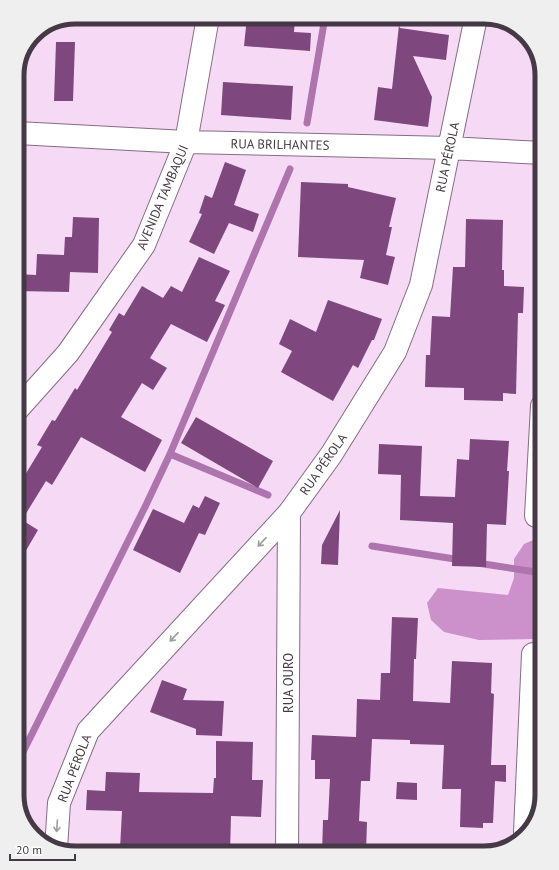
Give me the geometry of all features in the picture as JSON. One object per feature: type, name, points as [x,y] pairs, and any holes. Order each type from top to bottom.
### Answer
[{"type":"street","name":"AVENIDA TAMBAQUI","points":[[24,402],[68,353],[144,245],[186,142],[207,24]]},
{"type":"street","name":"RUA PÉROLA","points":[[56,842],[59,803],[88,731],[289,513],[331,455],[395,352],[421,285],[475,24]]},
{"type":"street","name":"RUA BRILHANTES","points":[[24,133],[186,142],[449,148],[535,153]]},
{"type":"street","name":"RUA OURO","points":[[287,846],[289,513]]},
{"type":"street","points":[[525,824],[534,654]]},
{"type":"shaded area","points":[[535,539],[535,639],[479,640],[444,632],[431,620],[427,603],[438,588],[508,595],[514,578],[514,559],[524,544]]},
{"type":"building","points":[[246,24],[295,24],[294,32],[311,33],[310,51],[244,46]]},
{"type":"building","points":[[399,25],[400,28],[449,35],[446,60],[413,56],[432,97],[428,127],[374,120],[378,87],[392,89]]},
{"type":"building","points":[[56,42],[75,42],[73,101],[54,101]]},
{"type":"building","points":[[223,82],[293,86],[291,120],[221,115]]},
{"type":"building","points":[[225,162],[246,170],[234,205],[259,214],[253,232],[229,223],[214,254],[189,242],[202,214],[199,213],[205,195],[212,198]]},
{"type":"building","points":[[301,182],[348,184],[348,187],[396,198],[389,227],[392,227],[386,255],[395,257],[388,285],[360,278],[364,260],[298,257]]},
{"type":"building","points":[[73,217],[99,218],[98,273],[70,272],[69,292],[24,291],[24,274],[36,275],[37,254],[64,255],[65,237],[72,237]]},
{"type":"building","points":[[466,219],[503,220],[502,270],[504,270],[504,286],[524,287],[523,313],[518,313],[516,394],[503,393],[503,401],[464,400],[464,388],[425,387],[426,355],[430,355],[432,316],[450,317],[453,267],[465,267]]},
{"type":"building","points":[[199,257],[230,271],[215,301],[225,305],[207,342],[171,324],[150,358],[167,368],[153,390],[142,383],[121,417],[162,440],[145,472],[81,437],[52,485],[46,481],[24,517],[24,474],[42,447],[37,445],[52,420],[55,421],[75,388],[77,390],[112,332],[109,330],[119,313],[124,316],[142,286],[163,298],[171,286],[182,292]]},
{"type":"building","points":[[328,300],[382,319],[374,340],[372,340],[358,368],[353,365],[333,401],[281,372],[292,351],[279,344],[290,319],[316,332]]},
{"type":"building","points":[[196,417],[273,461],[258,488],[181,443]]},
{"type":"building","points":[[470,439],[509,441],[506,525],[487,524],[486,567],[452,566],[453,523],[400,520],[401,475],[378,474],[379,444],[422,446],[420,496],[455,497],[457,459],[469,460]]},
{"type":"building","points":[[205,496],[220,503],[205,535],[199,533],[180,573],[133,550],[153,509],[184,523],[193,505],[199,508]]},
{"type":"building","points":[[340,510],[338,565],[321,564],[322,545]]},
{"type":"building","points":[[24,521],[38,530],[24,554]]},
{"type":"building","points":[[392,617],[418,618],[416,659],[414,659],[413,701],[450,703],[452,661],[492,663],[491,693],[494,694],[491,765],[506,765],[506,782],[495,781],[493,823],[483,823],[483,828],[460,827],[461,789],[442,789],[444,745],[410,744],[410,740],[372,739],[370,781],[361,781],[359,821],[367,822],[366,846],[322,846],[323,820],[328,820],[330,779],[315,779],[315,760],[311,760],[312,735],[356,737],[357,699],[380,700],[381,673],[390,673]]},
{"type":"building","points":[[162,680],[187,689],[183,700],[224,701],[222,736],[196,735],[196,729],[150,712]]},
{"type":"building","points":[[216,741],[253,742],[252,780],[263,780],[261,817],[231,816],[230,846],[120,846],[122,811],[86,810],[87,790],[105,791],[106,772],[140,773],[139,792],[213,793],[214,778],[216,778]]},
{"type":"building","points":[[397,782],[417,783],[417,800],[396,799]]},
{"type":"waterway","points":[[307,123],[324,24]]},
{"type":"waterway","points":[[24,750],[170,454],[290,169]]},
{"type":"waterway","points":[[170,454],[268,495]]},
{"type":"waterway","points":[[372,546],[461,560]]},
{"type":"waterway","points":[[477,563],[535,572]]}]
